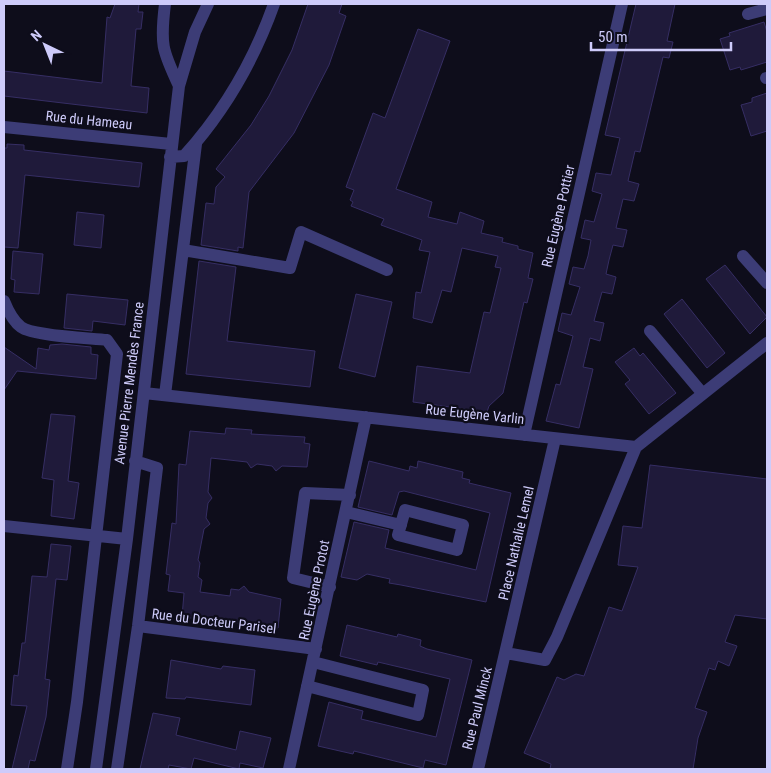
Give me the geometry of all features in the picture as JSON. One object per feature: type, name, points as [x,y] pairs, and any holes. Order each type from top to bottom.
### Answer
[{"type":"street","points":[[164,4],[161,35],[165,55],[180,86]]},
{"type":"street","name":"Avenue Pierre Mendès France","points":[[96,769],[127,539],[171,144],[180,86],[195,32],[208,4]]},
{"type":"street","points":[[170,158],[184,156],[204,135],[240,81],[259,45],[274,4]]},
{"type":"street","name":"Rue Eugène Pottier","points":[[524,435],[622,4]]},
{"type":"street","points":[[748,14],[767,8]]},
{"type":"street","name":"Rue du Hameau","points":[[4,127],[171,144]]},
{"type":"street","points":[[165,395],[196,144]]},
{"type":"street","points":[[183,250],[290,268],[302,232],[387,270]]},
{"type":"street","points":[[743,256],[767,284]]},
{"type":"street","points":[[4,301],[8,313],[22,328],[40,333],[107,340],[118,354],[95,535],[77,702],[67,769]]},
{"type":"street","points":[[650,330],[703,394]]},
{"type":"street","points":[[506,654],[545,660],[557,637],[636,447],[767,343]]},
{"type":"street","name":"Rue Eugène Varlin","points":[[144,393],[636,447]]},
{"type":"street","name":"Rue Eugène Protot","points":[[289,769],[366,417]]},
{"type":"street","name":"Place Nathalie Lemel","points":[[506,654],[555,439]]},
{"type":"street","points":[[117,769],[138,626],[157,468],[135,461]]},
{"type":"street","points":[[330,587],[293,578],[304,493],[350,495]]},
{"type":"street","points":[[405,510],[463,525],[456,550],[398,535],[401,525],[405,510]]},
{"type":"street","points":[[346,512],[401,525]]},
{"type":"street","points":[[4,526],[127,539]]},
{"type":"street","name":"Rue du Docteur Parisel","points":[[138,626],[316,649]]},
{"type":"street","name":"Rue Paul Minck","points":[[478,769],[506,654]]},
{"type":"street","points":[[307,686],[418,715],[423,690],[313,662]]},
{"type":"building","points":[[115,4],[139,4],[138,12],[143,12],[141,29],[136,29],[131,86],[149,88],[147,113],[4,96],[4,71],[102,83],[107,17],[110,18]]},
{"type":"building","points":[[308,4],[342,4],[339,13],[346,16],[329,65],[294,133],[249,192],[243,248],[238,247],[238,251],[201,245],[206,203],[214,204],[216,187],[225,177],[216,169],[251,125],[269,96],[292,50]]},
{"type":"building","points":[[636,4],[675,4],[667,41],[673,42],[669,58],[663,57],[640,152],[635,151],[628,181],[639,184],[634,201],[623,199],[616,228],[627,230],[623,247],[613,245],[606,274],[616,277],[612,294],[602,292],[594,321],[604,323],[600,341],[590,338],[583,367],[593,369],[579,428],[546,421],[556,384],[560,385],[573,336],[558,331],[562,313],[571,315],[580,287],[569,284],[573,267],[584,269],[588,256],[591,240],[581,238],[585,220],[594,222],[602,194],[592,191],[596,173],[611,175],[620,138],[605,135]]},
{"type":"building","points":[[764,22],[767,32],[767,62],[741,70],[740,67],[730,70],[720,39],[730,36],[729,33]]},
{"type":"building","points":[[418,29],[450,41],[396,189],[432,202],[428,217],[457,224],[460,212],[484,221],[481,233],[503,238],[502,242],[518,246],[518,249],[533,253],[528,278],[533,279],[527,303],[524,302],[503,393],[489,406],[487,412],[413,402],[417,366],[470,373],[484,312],[490,313],[501,268],[495,267],[498,256],[462,248],[451,292],[442,290],[432,323],[413,318],[416,292],[421,293],[430,252],[419,250],[422,240],[381,225],[384,219],[351,206],[353,202],[350,200],[354,190],[346,187],[373,113],[385,118]]},
{"type":"building","points":[[767,93],[767,131],[751,136],[741,105],[752,102],[752,98]]},
{"type":"building","points":[[7,144],[24,145],[24,150],[142,163],[139,187],[25,175],[18,248],[4,247],[4,148],[7,148]]},
{"type":"building","points":[[77,212],[104,215],[101,248],[74,245]]},
{"type":"building","points":[[13,251],[43,254],[39,294],[14,292],[15,280],[11,279]]},
{"type":"building","points":[[199,261],[236,267],[227,341],[315,351],[310,387],[186,374]]},
{"type":"building","points":[[725,265],[767,317],[750,334],[706,279]]},
{"type":"building","points":[[67,294],[128,300],[125,325],[93,321],[92,331],[64,328]]},
{"type":"building","points":[[356,294],[392,302],[375,377],[339,368]]},
{"type":"building","points":[[682,299],[725,353],[707,368],[664,314]]},
{"type":"building","points":[[62,344],[91,347],[91,354],[98,355],[96,379],[17,371],[4,390],[4,347],[36,369],[38,348],[49,350],[50,345]]},
{"type":"building","points":[[634,348],[640,356],[643,353],[676,393],[649,414],[625,384],[630,380],[615,362]]},
{"type":"building","points":[[51,414],[75,416],[68,481],[79,483],[74,519],[51,516],[54,480],[42,478]]},
{"type":"building","points":[[226,428],[252,430],[251,434],[305,437],[304,443],[310,444],[307,467],[282,466],[276,471],[272,466],[257,464],[251,468],[247,462],[211,458],[208,492],[212,498],[208,503],[206,518],[210,524],[204,529],[198,560],[200,563],[198,577],[202,580],[200,592],[230,596],[231,589],[239,590],[244,586],[249,592],[281,599],[278,628],[182,617],[184,593],[168,591],[170,575],[166,574],[172,523],[176,524],[179,464],[186,465],[190,431],[225,434]]},
{"type":"building","points":[[369,461],[409,471],[410,466],[417,468],[418,461],[463,472],[462,478],[470,480],[469,483],[511,493],[486,602],[389,583],[390,579],[367,574],[357,580],[341,577],[354,522],[389,530],[385,548],[476,570],[490,513],[404,491],[399,492],[392,515],[358,507]]},
{"type":"building","points":[[650,465],[767,479],[767,619],[735,615],[725,642],[737,646],[729,666],[718,661],[715,670],[709,668],[695,708],[707,712],[698,738],[693,769],[550,769],[551,764],[524,753],[557,677],[564,680],[576,674],[584,676],[609,607],[622,611],[638,567],[618,565],[623,526],[642,528]]},
{"type":"building","points":[[51,544],[71,546],[67,580],[56,579],[45,679],[50,680],[46,717],[35,761],[30,760],[28,769],[12,769],[27,706],[11,705],[14,675],[18,676],[22,643],[25,643],[32,576],[47,577]]},
{"type":"building","points":[[347,625],[397,637],[398,634],[421,640],[420,646],[427,649],[472,660],[446,765],[425,760],[423,768],[354,751],[353,754],[318,746],[329,702],[363,711],[361,719],[436,737],[450,679],[378,662],[377,665],[340,656]]},
{"type":"building","points":[[171,660],[221,669],[223,666],[255,670],[251,705],[186,697],[185,699],[166,698]]},
{"type":"building","points":[[153,713],[180,718],[176,735],[236,750],[240,731],[271,738],[263,768],[240,763],[239,769],[194,758],[191,769],[169,765],[168,769],[140,769]]}]
